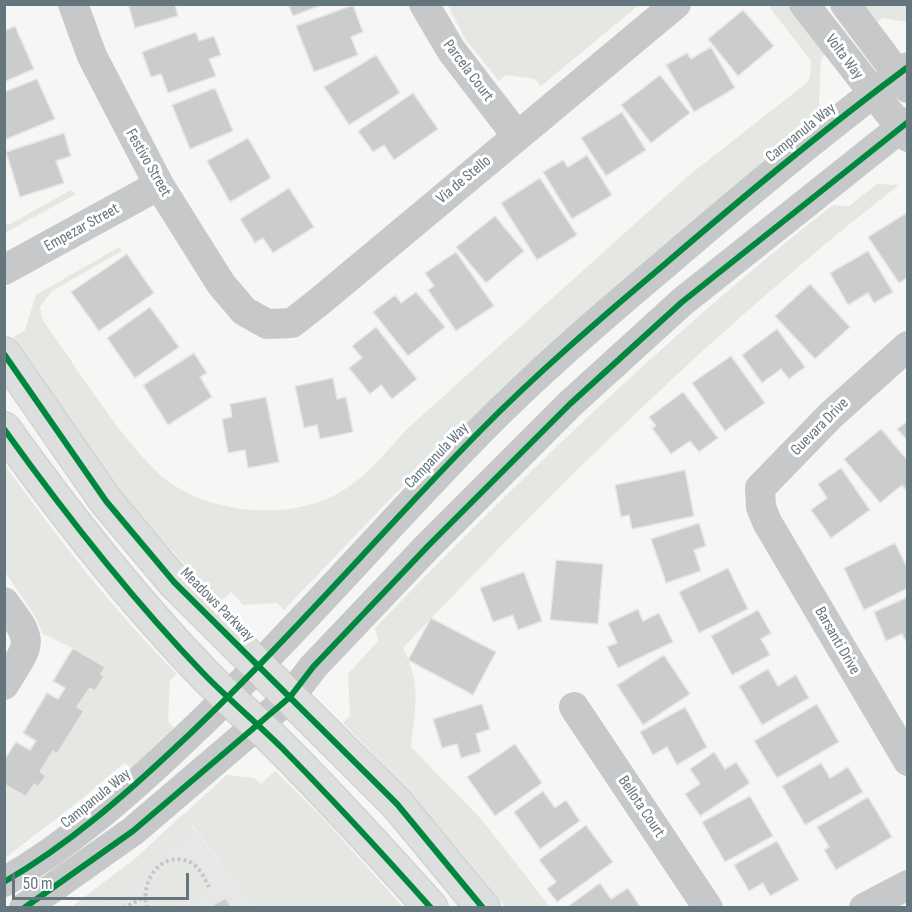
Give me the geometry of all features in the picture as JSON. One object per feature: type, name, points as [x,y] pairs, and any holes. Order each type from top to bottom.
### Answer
[{"type":"main road","name":"Meadows Parkway","points":[[4,354],[106,501],[174,582],[397,804],[483,908]]},
{"type":"main road","points":[[4,429],[80,531],[142,606],[228,698],[258,724],[361,828],[431,908]]},
{"type":"street","name":"Festivo Street","points":[[73,4],[102,76],[159,185],[221,284],[244,311]]},
{"type":"street","name":"Parcela Court","points":[[424,4],[451,50],[517,136]]},
{"type":"street","name":"Via de Stello","points":[[244,311],[267,324],[292,323],[676,4]]},
{"type":"street","name":"Volta Way","points":[[804,4],[872,94],[905,129]]},
{"type":"street","name":"Volta Way","points":[[845,4],[904,77]]},
{"type":"street","name":"Campanula Way","points":[[4,882],[89,823],[141,780],[228,698],[481,430],[591,327],[720,216],[872,94],[904,77]]},
{"type":"street","points":[[24,908],[49,898],[133,831],[290,697],[313,667],[428,546],[570,404],[682,302],[905,129]]},
{"type":"street","name":"Empezar Street","points":[[4,270],[159,185]]},
{"type":"street","name":"Guevara Drive","points":[[767,522],[760,507],[760,488],[831,415],[908,346]]},
{"type":"street","name":"Barsanti Drive","points":[[767,522],[908,761]]},
{"type":"street","points":[[4,602],[28,637],[28,646],[4,685]]},
{"type":"street","name":"Bellota Court","points":[[574,707],[708,908]]},
{"type":"street","points":[[864,908],[908,885]]},
{"type":"path","points":[[147,908],[145,897],[148,879],[160,866],[175,860],[191,863],[201,872],[209,887]]},
{"type":"path","points":[[123,908],[145,897]]},
{"type":"shaded area","points":[[448,5],[639,5],[541,86],[535,79],[506,75],[499,81],[465,39]]},
{"type":"shaded area","points":[[768,5],[793,5],[828,52],[821,58],[819,103],[824,110],[510,380],[390,499],[284,610],[277,603],[243,605],[231,592],[218,603],[118,489],[14,337],[25,330],[36,295],[119,247],[122,251],[52,291],[40,307],[42,319],[109,415],[138,452],[172,484],[193,496],[217,504],[242,509],[292,509],[316,503],[337,494],[366,473],[407,429],[688,176],[804,85],[810,78],[811,61]]},
{"type":"shaded area","points":[[858,5],[907,5],[907,22],[883,18],[874,25]]},
{"type":"shaded area","points":[[877,184],[899,185],[768,293],[642,407],[521,526],[403,648],[413,674],[416,697],[411,747],[482,820],[550,907],[505,907],[427,813],[343,723],[350,715],[348,674],[378,641],[375,628],[596,409],[712,305],[833,205],[849,206]]},
{"type":"shaded area","points":[[71,190],[76,194],[5,233],[5,224],[10,224]]},
{"type":"shaded area","points":[[4,464],[86,572],[177,674],[170,680],[168,721],[174,728],[131,768],[124,763],[5,858],[5,784],[26,797],[34,784],[39,787],[45,776],[40,772],[53,751],[57,754],[83,712],[77,707],[90,688],[95,691],[104,677],[101,674],[105,667],[43,634],[35,616],[5,572]]},
{"type":"shaded area","points":[[275,771],[320,815],[403,907],[254,907],[193,826],[157,856],[126,896],[92,905],[71,907],[136,858],[227,775],[254,778],[261,784]]},
{"type":"shaded area","points":[[183,814],[254,907],[71,908],[136,858]]},
{"type":"shaded area","points":[[179,862],[198,873],[206,892],[174,907],[150,907],[150,891],[155,878],[164,868]]},
{"type":"building","points":[[128,4],[175,4],[178,16],[135,28]]},
{"type":"building","points":[[288,4],[324,4],[293,16]]},
{"type":"building","points":[[353,5],[363,32],[351,37],[358,55],[314,72],[296,26]]},
{"type":"building","points":[[743,10],[774,46],[738,76],[708,39]]},
{"type":"building","points":[[15,26],[34,69],[4,82],[4,31]]},
{"type":"building","points":[[196,32],[199,41],[214,36],[221,55],[209,59],[216,76],[168,93],[161,74],[151,77],[142,52]]},
{"type":"building","points":[[711,47],[735,88],[694,112],[666,65],[687,53],[691,59]]},
{"type":"building","points":[[376,55],[400,93],[349,125],[324,87]]},
{"type":"building","points":[[660,75],[690,113],[651,143],[621,105]]},
{"type":"building","points":[[37,79],[55,119],[4,140],[4,92]]},
{"type":"building","points":[[215,88],[233,131],[190,149],[172,105]]},
{"type":"building","points":[[413,93],[438,129],[394,160],[384,145],[373,152],[358,131]]},
{"type":"building","points":[[622,112],[646,150],[606,176],[581,138]]},
{"type":"building","points":[[64,133],[71,156],[56,161],[64,183],[20,197],[6,152]]},
{"type":"building","points":[[248,138],[271,178],[230,202],[207,161]]},
{"type":"building","points":[[587,155],[612,195],[572,219],[543,172],[563,160],[568,167]]},
{"type":"building","points":[[540,178],[577,235],[537,260],[501,203]]},
{"type":"building","points":[[289,188],[314,227],[273,253],[263,238],[255,243],[240,219]]},
{"type":"building","points":[[908,212],[908,277],[899,283],[868,237]]},
{"type":"building","points":[[495,216],[524,251],[486,283],[456,247]]},
{"type":"building","points":[[868,251],[893,292],[874,303],[868,293],[848,305],[830,273]]},
{"type":"building","points":[[456,252],[494,306],[456,331],[428,290],[434,286],[425,273]]},
{"type":"building","points":[[127,254],[154,293],[99,331],[71,292]]},
{"type":"building","points":[[810,284],[850,327],[815,359],[775,316]]},
{"type":"building","points":[[416,292],[445,327],[408,356],[373,312],[395,295],[401,303]]},
{"type":"building","points":[[150,307],[179,347],[135,378],[107,338]]},
{"type":"building","points":[[376,327],[417,379],[392,399],[381,385],[370,394],[349,368],[362,358],[352,346]]},
{"type":"building","points":[[777,329],[805,367],[789,379],[781,369],[762,383],[742,355]]},
{"type":"building","points":[[194,353],[207,373],[200,377],[212,397],[168,425],[143,385]]},
{"type":"building","points":[[731,356],[765,403],[725,431],[692,383]]},
{"type":"building","points":[[333,378],[337,399],[346,397],[353,432],[320,439],[317,425],[304,428],[295,386]]},
{"type":"building","points":[[683,392],[718,438],[699,452],[690,441],[671,454],[652,428],[656,426],[649,417]]},
{"type":"building","points":[[266,397],[279,462],[248,468],[245,450],[228,453],[222,419],[232,417],[230,404]]},
{"type":"building","points":[[908,421],[908,441],[897,429]]},
{"type":"building","points":[[881,429],[908,461],[908,492],[902,485],[880,503],[844,459]]},
{"type":"building","points":[[841,468],[870,510],[831,538],[811,510],[827,498],[818,484]]},
{"type":"building","points":[[685,470],[694,516],[632,529],[629,515],[621,517],[615,485]]},
{"type":"building","points":[[699,523],[706,546],[694,550],[701,571],[666,583],[651,539]]},
{"type":"building","points":[[895,543],[908,569],[908,588],[864,610],[844,568]]},
{"type":"building","points":[[556,560],[603,564],[598,624],[550,620]]},
{"type":"building","points":[[728,568],[748,609],[699,633],[679,592]]},
{"type":"building","points":[[524,572],[542,621],[518,630],[513,615],[493,622],[480,588]]},
{"type":"building","points":[[908,597],[908,645],[902,634],[886,641],[874,612]]},
{"type":"building","points":[[638,609],[643,621],[659,613],[673,642],[618,668],[607,647],[617,643],[608,623]]},
{"type":"building","points":[[758,610],[771,633],[761,639],[770,655],[732,675],[711,636]]},
{"type":"building","points":[[431,618],[496,652],[473,695],[408,660]]},
{"type":"building","points":[[73,648],[105,667],[101,674],[104,677],[95,691],[90,688],[77,707],[84,711],[57,754],[53,751],[40,772],[46,776],[38,787],[34,784],[26,797],[4,784],[4,760],[16,742],[30,750],[36,741],[23,733],[47,693],[58,699],[65,688],[53,681]]},
{"type":"building","points":[[664,655],[690,694],[643,725],[617,685]]},
{"type":"building","points":[[768,669],[778,686],[796,675],[809,698],[762,725],[739,686]]},
{"type":"building","points":[[482,704],[490,729],[476,734],[481,752],[461,758],[457,744],[442,748],[433,719]]},
{"type":"building","points":[[817,704],[839,742],[777,778],[754,741]]},
{"type":"building","points":[[685,707],[707,747],[677,765],[667,747],[653,755],[640,732]]},
{"type":"building","points":[[515,744],[542,783],[495,816],[467,777]]},
{"type":"building","points":[[714,752],[725,769],[736,762],[750,783],[700,816],[685,794],[700,784],[690,769]]},
{"type":"building","points":[[821,763],[830,778],[848,767],[863,792],[805,825],[782,786]]},
{"type":"building","points":[[543,791],[555,808],[566,800],[580,821],[540,849],[514,812]]},
{"type":"building","points":[[750,796],[773,836],[725,862],[702,822]]},
{"type":"building","points":[[868,797],[892,837],[836,870],[824,850],[829,847],[817,827]]},
{"type":"building","points":[[586,825],[613,862],[557,902],[547,889],[556,882],[539,860]]},
{"type":"building","points":[[777,841],[799,880],[770,896],[763,883],[749,891],[734,865]]},
{"type":"building","points":[[600,883],[611,899],[628,888],[641,908],[566,908]]},
{"type":"building","points":[[226,898],[231,908],[207,908]]},
{"type":"cycle path","points":[[4,882],[28,868],[95,819],[177,746],[255,670],[479,432],[570,346],[754,188],[908,67]]},
{"type":"cycle path","points":[[24,908],[133,831],[290,697],[313,667],[428,546],[570,404],[682,302],[908,122]]},
{"type":"cycle path","points":[[4,354],[106,501],[174,582],[397,804],[483,908]]},
{"type":"cycle path","points":[[4,429],[75,524],[150,615],[203,673],[320,787],[431,908]]}]
